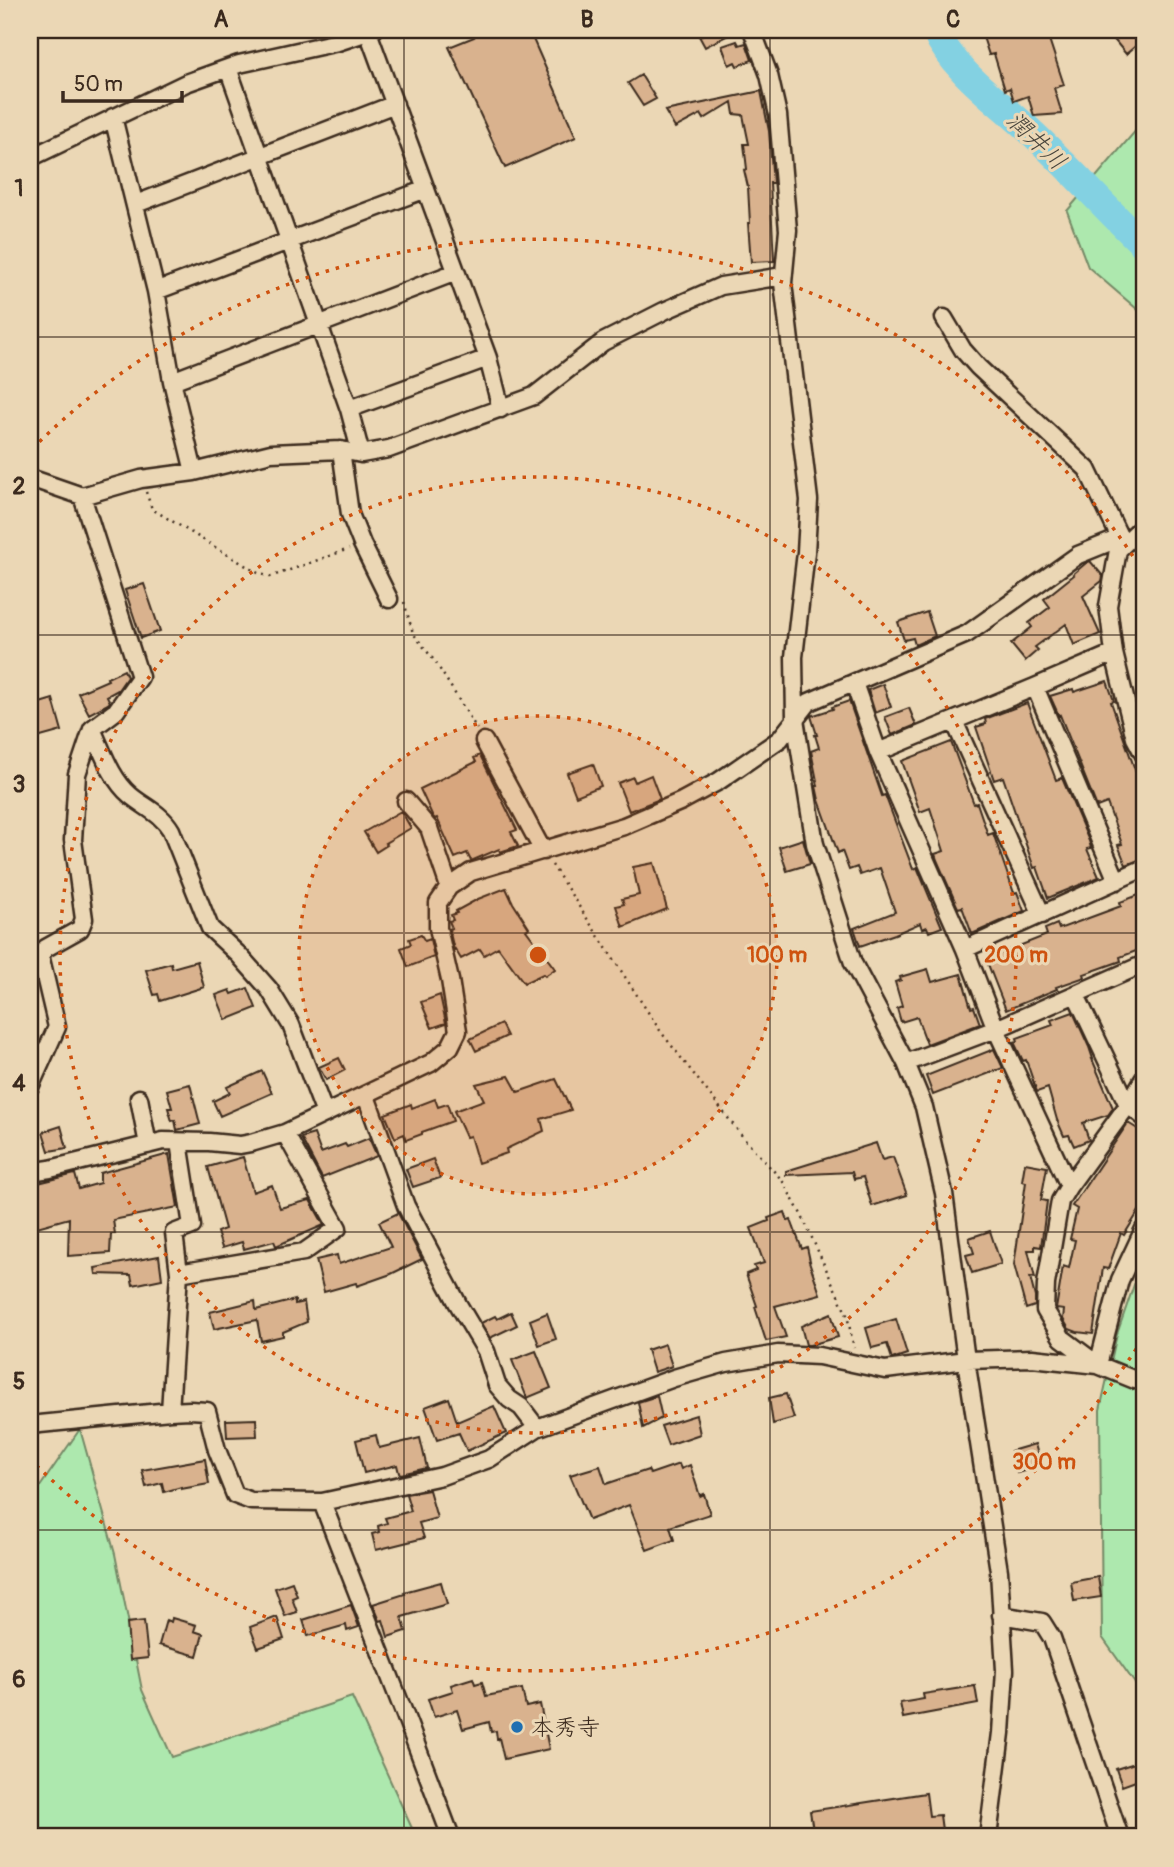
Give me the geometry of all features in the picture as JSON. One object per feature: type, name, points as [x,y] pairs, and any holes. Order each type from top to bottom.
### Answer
[{"type":"street","points":[[752,30],[769,75],[778,116],[788,230],[783,276],[810,500],[794,657],[795,719],[816,844],[853,963],[906,1063],[924,1107],[944,1193],[966,1360],[999,1571],[1005,1670],[997,1782],[988,1837]]},
{"type":"street","points":[[30,158],[186,83],[228,68],[338,42],[371,31],[488,358],[501,409]]},
{"type":"street","points":[[228,68],[349,409],[361,454]]},
{"type":"street","points":[[136,204],[395,104]]},
{"type":"street","points":[[113,117],[156,291],[172,381],[194,472]]},
{"type":"street","points":[[156,291],[426,189]]},
{"type":"street","points":[[172,381],[456,272]]},
{"type":"street","points":[[30,478],[82,496],[141,479],[194,472],[271,453],[341,450],[361,454],[389,449],[534,396],[603,342],[664,311],[721,286],[783,276]]},
{"type":"street","points":[[944,318],[963,350],[978,367],[1087,469],[1119,544],[1108,606],[1114,653],[1135,738],[1144,755]]},
{"type":"street","points":[[349,409],[488,358]]},
{"type":"street","points":[[341,450],[350,514],[389,599]]},
{"type":"street","points":[[30,1087],[57,1027],[40,956],[47,948],[80,929],[84,919],[73,840],[78,774],[92,729],[116,711],[140,677],[82,496]]},
{"type":"street","points":[[30,1172],[163,1141],[240,1145],[285,1133],[431,1063],[450,1047],[457,1031],[450,980],[438,928],[438,903],[449,887],[471,872],[624,826],[682,801],[719,781],[780,739],[809,702],[967,634],[1078,555],[1119,544],[1144,525]]},
{"type":"street","points":[[878,752],[1114,653]]},
{"type":"street","points":[[854,683],[878,752],[965,948],[996,1029],[1069,1186]]},
{"type":"street","points":[[1035,687],[1117,881]]},
{"type":"street","points":[[954,721],[1042,915]]},
{"type":"street","points":[[92,729],[119,783],[165,819],[210,928],[269,989],[291,1025],[325,1114]]},
{"type":"street","points":[[484,741],[543,851]]},
{"type":"street","points":[[406,801],[429,828],[449,887]]},
{"type":"street","points":[[965,948],[1144,868]]},
{"type":"street","points":[[906,1063],[996,1029],[1144,964]]},
{"type":"street","points":[[1076,995],[1128,1105],[1144,1117]]},
{"type":"street","points":[[1098,1365],[1062,1338],[1045,1310],[1046,1284],[1060,1201],[1144,1078]]},
{"type":"street","points":[[366,1096],[406,1206],[486,1351],[497,1385],[509,1399],[522,1407],[537,1428]]},
{"type":"street","points":[[139,1098],[148,1145]]},
{"type":"street","points":[[179,1273],[304,1252],[338,1228],[285,1133]]},
{"type":"street","points":[[170,1411],[179,1273],[174,1233],[192,1226],[179,1142]]},
{"type":"street","points":[[1098,1365],[1120,1280],[1144,1229]]},
{"type":"street","points":[[30,1424],[190,1409],[207,1411],[217,1450],[234,1495],[251,1501],[323,1502],[442,1476],[489,1459],[537,1428],[674,1378],[726,1363],[778,1354],[819,1356],[885,1370],[966,1360],[1032,1358],[1098,1365],[1140,1381]]},
{"type":"street","points":[[323,1502],[451,1837]]},
{"type":"street","points":[[1001,1615],[1042,1622],[1052,1639],[1120,1837]]},
{"type":"path","points":[[141,479],[152,509],[258,573],[270,577],[362,544]]},
{"type":"path","points":[[389,599],[404,601],[413,633],[436,663],[484,741]]},
{"type":"path","points":[[543,851],[661,1032],[746,1141],[782,1180],[802,1216],[847,1315],[858,1365]]},
{"type":"green space","points":[[1144,118],[1144,315],[1088,267],[1067,211]]},
{"type":"green space","points":[[1144,1256],[1144,1696],[1102,1637],[1100,1410],[1117,1334]]},
{"type":"green space","points":[[80,1429],[115,1554],[142,1690],[172,1757],[352,1697],[416,1837],[30,1837],[30,1501]]},
{"type":"building","points":[[469,30],[529,30],[576,137],[505,168],[449,47],[474,37]]},
{"type":"building","points":[[712,30],[738,30],[705,47],[699,36]]},
{"type":"building","points":[[995,30],[1046,30],[1064,85],[1054,88],[1062,114],[1034,116],[1028,96],[1014,101],[1010,88],[1005,90],[994,54],[989,55],[982,34]]},
{"type":"building","points":[[1106,30],[1144,30],[1144,39],[1126,54]]},
{"type":"building","points":[[737,41],[739,45],[746,43],[752,60],[737,66],[735,62],[729,65],[722,46]]},
{"type":"building","points":[[641,75],[656,99],[643,106],[628,83]]},
{"type":"building","points":[[761,91],[769,131],[773,183],[770,183],[774,261],[751,262],[748,187],[744,170],[747,169],[744,144],[749,144],[743,115],[734,114],[732,102],[704,119],[701,114],[675,128],[665,111]]},
{"type":"building","points":[[1090,561],[1103,576],[1102,581],[1083,596],[1100,634],[1074,645],[1066,624],[1035,647],[1038,650],[1025,661],[1011,644],[1032,627],[1029,623],[1050,607],[1044,599]]},
{"type":"building","points":[[144,584],[160,631],[141,638],[125,590]]},
{"type":"building","points":[[927,612],[935,636],[915,645],[913,638],[904,640],[898,622]]},
{"type":"building","points":[[124,670],[127,677],[118,690],[107,696],[110,702],[89,714],[78,693]]},
{"type":"building","points":[[1107,681],[1114,701],[1111,702],[1144,795],[1144,824],[1140,825],[1144,838],[1144,858],[1126,865],[1118,845],[1122,844],[1107,803],[1097,807],[1050,696],[1073,689],[1074,692]]},
{"type":"building","points":[[883,684],[891,707],[875,713],[868,690]]},
{"type":"building","points":[[53,699],[62,731],[30,740],[30,708]]},
{"type":"building","points":[[849,701],[882,796],[885,795],[913,869],[917,867],[942,927],[929,932],[927,927],[922,929],[920,923],[860,946],[854,928],[895,912],[880,868],[860,875],[857,867],[849,870],[842,851],[838,853],[819,800],[811,751],[819,748],[811,716]]},
{"type":"building","points":[[1027,703],[1056,780],[1062,778],[1089,841],[1091,848],[1087,849],[1099,877],[1048,898],[1037,867],[1034,868],[1003,777],[994,780],[976,727],[986,724],[985,719]]},
{"type":"building","points":[[909,708],[916,725],[892,735],[885,717]]},
{"type":"building","points":[[951,742],[974,804],[977,803],[988,835],[993,833],[1014,893],[1017,892],[1024,911],[972,934],[962,907],[958,908],[935,854],[944,851],[930,808],[920,812],[902,761]]},
{"type":"building","points":[[480,755],[517,830],[511,832],[518,846],[500,852],[499,849],[471,861],[467,853],[455,858],[420,789],[476,762],[474,758]]},
{"type":"building","points":[[593,764],[601,786],[576,796],[567,773]]},
{"type":"building","points":[[651,775],[660,799],[629,811],[618,783],[633,777],[635,782]]},
{"type":"building","points":[[401,811],[411,828],[385,843],[387,845],[376,852],[364,832]]},
{"type":"building","points":[[803,839],[810,864],[787,871],[779,847]]},
{"type":"building","points":[[654,863],[667,909],[623,927],[616,906],[624,904],[622,899],[639,895],[633,867]]},
{"type":"building","points":[[506,888],[529,928],[526,930],[555,969],[545,976],[543,974],[524,983],[498,947],[484,955],[480,949],[461,959],[454,950],[449,929],[452,928],[449,921],[453,920],[451,915],[457,913],[456,911]]},
{"type":"building","points":[[1144,893],[1144,948],[1120,957],[1121,961],[1084,974],[1085,977],[1006,1010],[986,959],[1047,935],[1045,929],[1057,924],[1059,929],[1121,906],[1120,902]]},
{"type":"building","points":[[421,935],[425,941],[430,939],[434,957],[408,967],[401,948],[411,944],[409,939]]},
{"type":"building","points":[[197,961],[204,987],[160,1001],[158,994],[154,995],[146,970],[171,963],[172,968]]},
{"type":"building","points":[[928,969],[932,982],[961,974],[971,1008],[974,1007],[980,1024],[927,1044],[917,1017],[901,1022],[897,1008],[902,1006],[895,982],[901,980],[900,977]]},
{"type":"building","points":[[248,988],[256,1008],[226,1020],[216,995],[230,990],[232,994]]},
{"type":"building","points":[[440,995],[446,1023],[432,1028],[421,1002]]},
{"type":"building","points":[[1073,1012],[1113,1108],[1108,1115],[1083,1123],[1089,1140],[1074,1146],[1069,1135],[1064,1136],[1048,1088],[1037,1092],[1026,1060],[1023,1061],[1014,1042],[1018,1041],[1017,1038],[1053,1025],[1051,1020]]},
{"type":"building","points":[[501,1024],[507,1036],[476,1051],[470,1039]]},
{"type":"building","points":[[994,1049],[1003,1068],[933,1095],[926,1076]]},
{"type":"building","points":[[339,1058],[345,1070],[326,1080],[319,1067]]},
{"type":"building","points":[[262,1071],[272,1093],[220,1116],[213,1101],[230,1093],[227,1087]]},
{"type":"building","points":[[509,1076],[518,1092],[556,1079],[571,1110],[541,1119],[544,1131],[506,1149],[507,1153],[478,1163],[470,1136],[466,1137],[454,1111],[484,1100],[476,1084]]},
{"type":"building","points":[[190,1084],[200,1124],[177,1130],[168,1108],[172,1108],[167,1090]]},
{"type":"building","points":[[435,1099],[438,1107],[447,1104],[453,1121],[406,1140],[404,1134],[395,1138],[385,1114],[411,1104],[412,1108]]},
{"type":"building","points":[[1128,1123],[1144,1133],[1144,1203],[1124,1235],[1121,1233],[1108,1269],[1103,1268],[1093,1334],[1077,1332],[1069,1329],[1063,1319],[1064,1310],[1056,1309],[1063,1266],[1069,1268],[1075,1240],[1070,1239],[1077,1209],[1072,1206]]},
{"type":"building","points":[[61,1126],[67,1148],[49,1151],[43,1132]]},
{"type":"building","points":[[314,1134],[321,1153],[369,1138],[377,1156],[322,1178],[301,1138]]},
{"type":"building","points":[[876,1143],[882,1160],[893,1157],[907,1195],[872,1206],[863,1177],[854,1179],[852,1172],[786,1175],[786,1171]]},
{"type":"building","points":[[169,1154],[178,1207],[113,1220],[115,1234],[111,1234],[110,1253],[68,1256],[69,1218],[30,1229],[30,1192],[36,1190],[34,1184],[75,1174],[79,1189],[100,1183],[100,1173]]},
{"type":"building","points":[[243,1157],[253,1192],[272,1185],[280,1208],[310,1200],[324,1225],[276,1246],[274,1241],[244,1249],[242,1242],[222,1248],[217,1232],[225,1229],[208,1167]]},
{"type":"building","points":[[433,1159],[440,1178],[413,1187],[406,1169]]},
{"type":"building","points":[[1025,1163],[1047,1167],[1041,1200],[1047,1201],[1041,1247],[1035,1246],[1035,1250],[1028,1250],[1035,1278],[1030,1277],[1035,1306],[1026,1309],[1014,1265],[1026,1182],[1022,1181]]},
{"type":"building","points":[[785,1212],[788,1221],[791,1220],[802,1249],[807,1247],[820,1294],[775,1306],[786,1337],[766,1341],[746,1274],[756,1270],[754,1266],[764,1263],[751,1228]]},
{"type":"building","points":[[398,1213],[422,1259],[357,1286],[356,1283],[324,1292],[316,1260],[337,1255],[339,1264],[391,1247],[379,1222]]},
{"type":"building","points":[[990,1231],[1001,1264],[972,1273],[966,1255],[974,1253],[969,1238]]},
{"type":"building","points":[[159,1256],[162,1279],[133,1285],[131,1275],[96,1274],[95,1268]]},
{"type":"building","points":[[295,1300],[295,1304],[304,1302],[307,1322],[283,1332],[283,1336],[261,1341],[257,1320],[214,1329],[210,1312],[255,1301],[256,1310]]},
{"type":"building","points":[[511,1312],[517,1325],[490,1338],[481,1323]]},
{"type":"building","points":[[547,1313],[556,1339],[539,1345],[530,1320]]},
{"type":"building","points":[[831,1313],[838,1337],[806,1345],[801,1326]]},
{"type":"building","points":[[896,1319],[907,1354],[892,1359],[887,1344],[872,1348],[866,1328]]},
{"type":"building","points":[[665,1344],[672,1366],[654,1372],[647,1350]]},
{"type":"building","points":[[536,1351],[551,1388],[527,1398],[512,1360]]},
{"type":"building","points":[[786,1394],[794,1418],[773,1424],[769,1398]]},
{"type":"building","points":[[657,1396],[662,1418],[643,1428],[638,1402]]},
{"type":"building","points":[[449,1398],[457,1422],[494,1406],[506,1433],[467,1451],[459,1433],[437,1440],[425,1407]]},
{"type":"building","points":[[696,1415],[700,1434],[668,1445],[661,1426]]},
{"type":"building","points":[[256,1419],[257,1436],[227,1437],[226,1420]]},
{"type":"building","points":[[376,1435],[379,1448],[420,1438],[427,1468],[401,1474],[397,1465],[364,1473],[356,1440]]},
{"type":"building","points":[[1035,1444],[1041,1466],[1017,1473],[1011,1451]]},
{"type":"building","points":[[205,1459],[209,1484],[164,1492],[162,1483],[146,1487],[142,1470]]},
{"type":"building","points":[[679,1464],[681,1469],[690,1465],[700,1496],[704,1494],[710,1514],[670,1527],[674,1540],[647,1550],[629,1505],[589,1520],[570,1475],[600,1466],[606,1484],[648,1470],[650,1474]]},
{"type":"building","points":[[429,1490],[437,1518],[419,1523],[424,1538],[376,1550],[372,1534],[379,1532],[378,1526],[387,1523],[385,1518],[411,1511],[406,1494]]},
{"type":"building","points":[[1098,1577],[1101,1597],[1074,1601],[1071,1582]]},
{"type":"building","points":[[292,1582],[297,1596],[292,1598],[297,1612],[285,1616],[275,1588]]},
{"type":"building","points":[[441,1582],[447,1604],[402,1617],[406,1631],[388,1637],[383,1620],[380,1621],[373,1604]]},
{"type":"building","points":[[351,1605],[359,1627],[347,1631],[346,1625],[308,1636],[303,1620]]},
{"type":"building","points":[[277,1617],[284,1639],[258,1648],[250,1627]]},
{"type":"building","points":[[172,1618],[196,1625],[194,1631],[203,1634],[197,1656],[159,1645],[166,1620],[171,1622]]},
{"type":"building","points":[[144,1621],[148,1658],[130,1660],[127,1623]]},
{"type":"building","points":[[473,1678],[475,1684],[482,1682],[486,1696],[522,1689],[526,1707],[540,1704],[549,1749],[504,1759],[499,1738],[497,1739],[496,1731],[491,1732],[489,1722],[463,1729],[457,1710],[434,1717],[428,1699],[453,1691],[451,1685]]},
{"type":"building","points":[[975,1686],[978,1704],[903,1718],[900,1703],[924,1699],[923,1694]]},
{"type":"building","points":[[1144,1760],[1144,1778],[1122,1786],[1116,1769]]},
{"type":"building","points":[[926,1793],[929,1816],[940,1815],[942,1830],[927,1832],[928,1837],[814,1837],[810,1811]]},
{"type":"waterway","name":"潤井川","points":[[935,30],[953,59],[977,85],[1045,145],[1144,245]]},
{"type":"place","name":"本秀寺","points":[[517,1727]]}]
